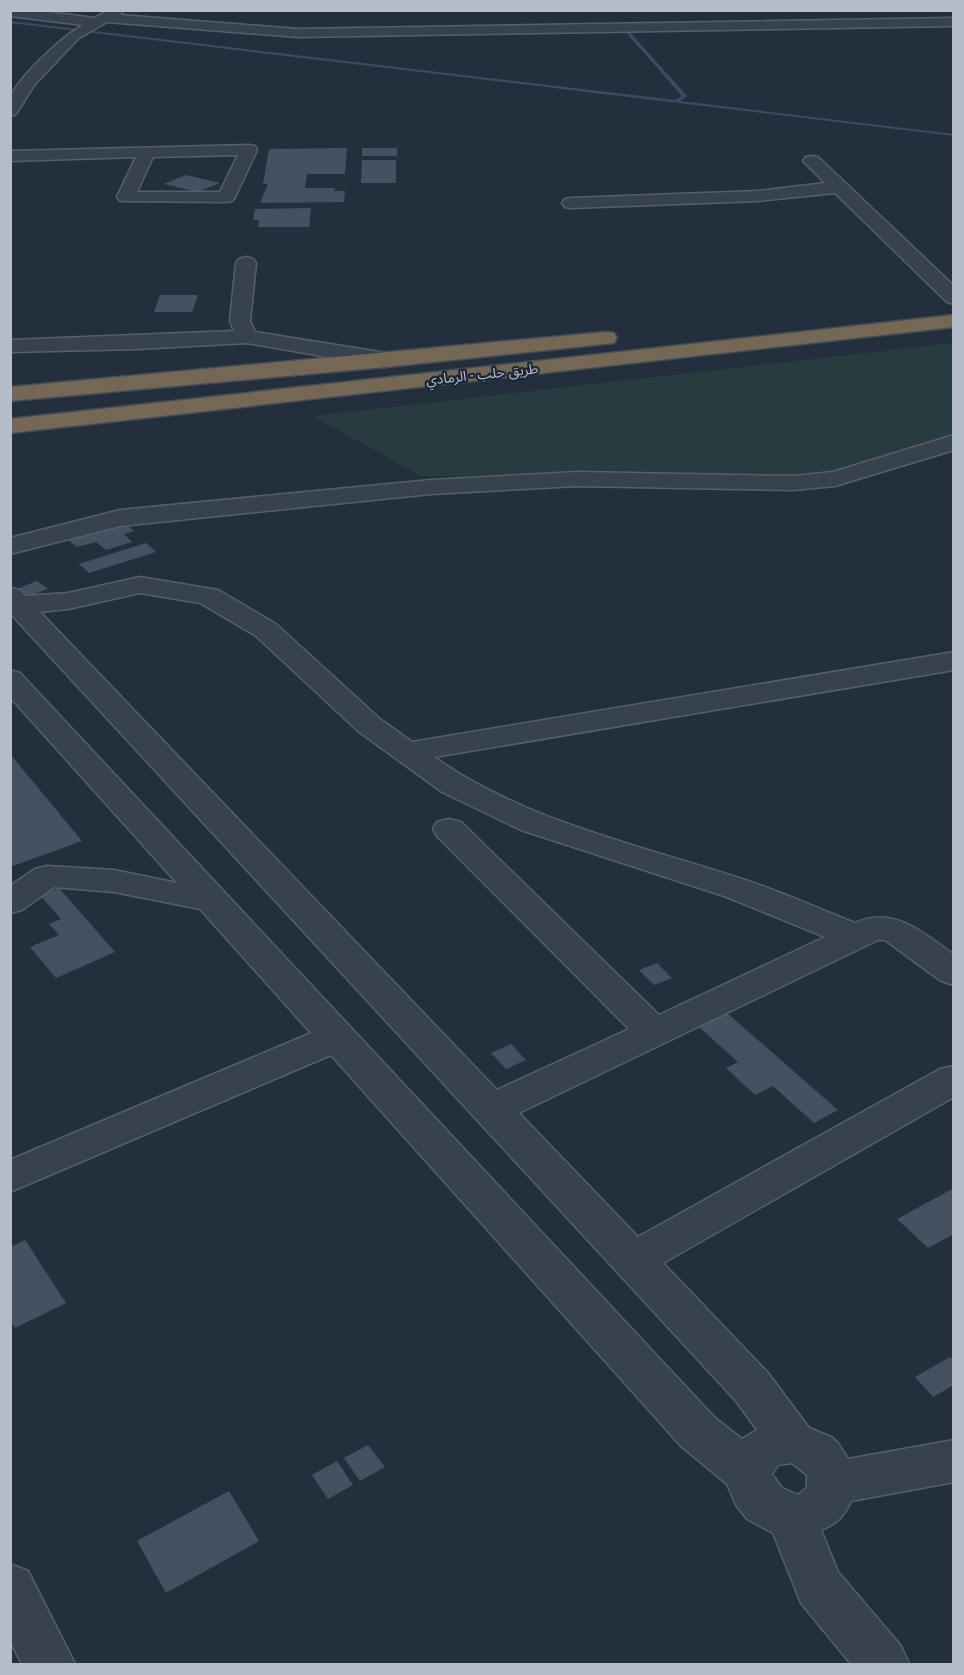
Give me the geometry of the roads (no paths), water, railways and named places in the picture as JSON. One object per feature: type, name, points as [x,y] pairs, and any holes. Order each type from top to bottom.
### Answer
[{"type":"highway","points":[[835,314],[954,300]]},
{"type":"highway","name":"طريق حلب - الرمادي","points":[[10,426],[954,321]]},
{"type":"highway","name":"طريق حلب - الرمادي","points":[[10,394],[622,336]]},
{"type":"street","points":[[10,12],[107,17],[298,33],[954,22]]},
{"type":"street","points":[[10,111],[29,81],[74,35],[107,17]]},
{"type":"street","points":[[10,156],[147,152],[249,150],[226,197],[126,196],[147,152]]},
{"type":"street","points":[[812,161],[954,300]]},
{"type":"street","points":[[571,202],[758,196],[838,187]]},
{"type":"street","points":[[246,263],[240,321],[247,337]]},
{"type":"street","points":[[10,346],[138,343],[247,337],[386,360]]},
{"type":"street","points":[[10,546],[120,518],[431,487],[577,480],[804,482],[835,479],[954,441]]},
{"type":"street","points":[[15,601],[68,601],[140,585],[208,596],[266,630],[369,725],[453,785],[533,823],[736,888],[855,936]]},
{"type":"street","points":[[15,601],[752,1388],[792,1442]]},
{"type":"street","points":[[406,752],[954,661]]},
{"type":"street","points":[[10,679],[698,1432],[748,1472]]},
{"type":"street","points":[[449,829],[654,1032]]},
{"type":"street","points":[[10,902],[47,876],[114,881],[213,901]]},
{"type":"street","points":[[492,1109],[872,929],[893,929],[954,973]]},
{"type":"street","points":[[10,1177],[337,1037]]},
{"type":"street","points":[[633,1260],[954,1079]]},
{"type":"street","points":[[792,1442],[813,1450],[828,1465],[833,1483],[828,1501],[813,1513],[791,1516],[768,1508],[753,1492],[748,1472],[755,1454],[771,1444],[792,1442]]},
{"type":"street","points":[[833,1483],[954,1461]]},
{"type":"street","points":[[791,1516],[819,1587],[883,1665]]},
{"type":"street","points":[[10,1587],[49,1665]]},
{"type":"waterway","points":[[10,22],[954,135]]},
{"type":"waterway","points":[[634,29],[625,29],[685,96],[677,101]]}]
